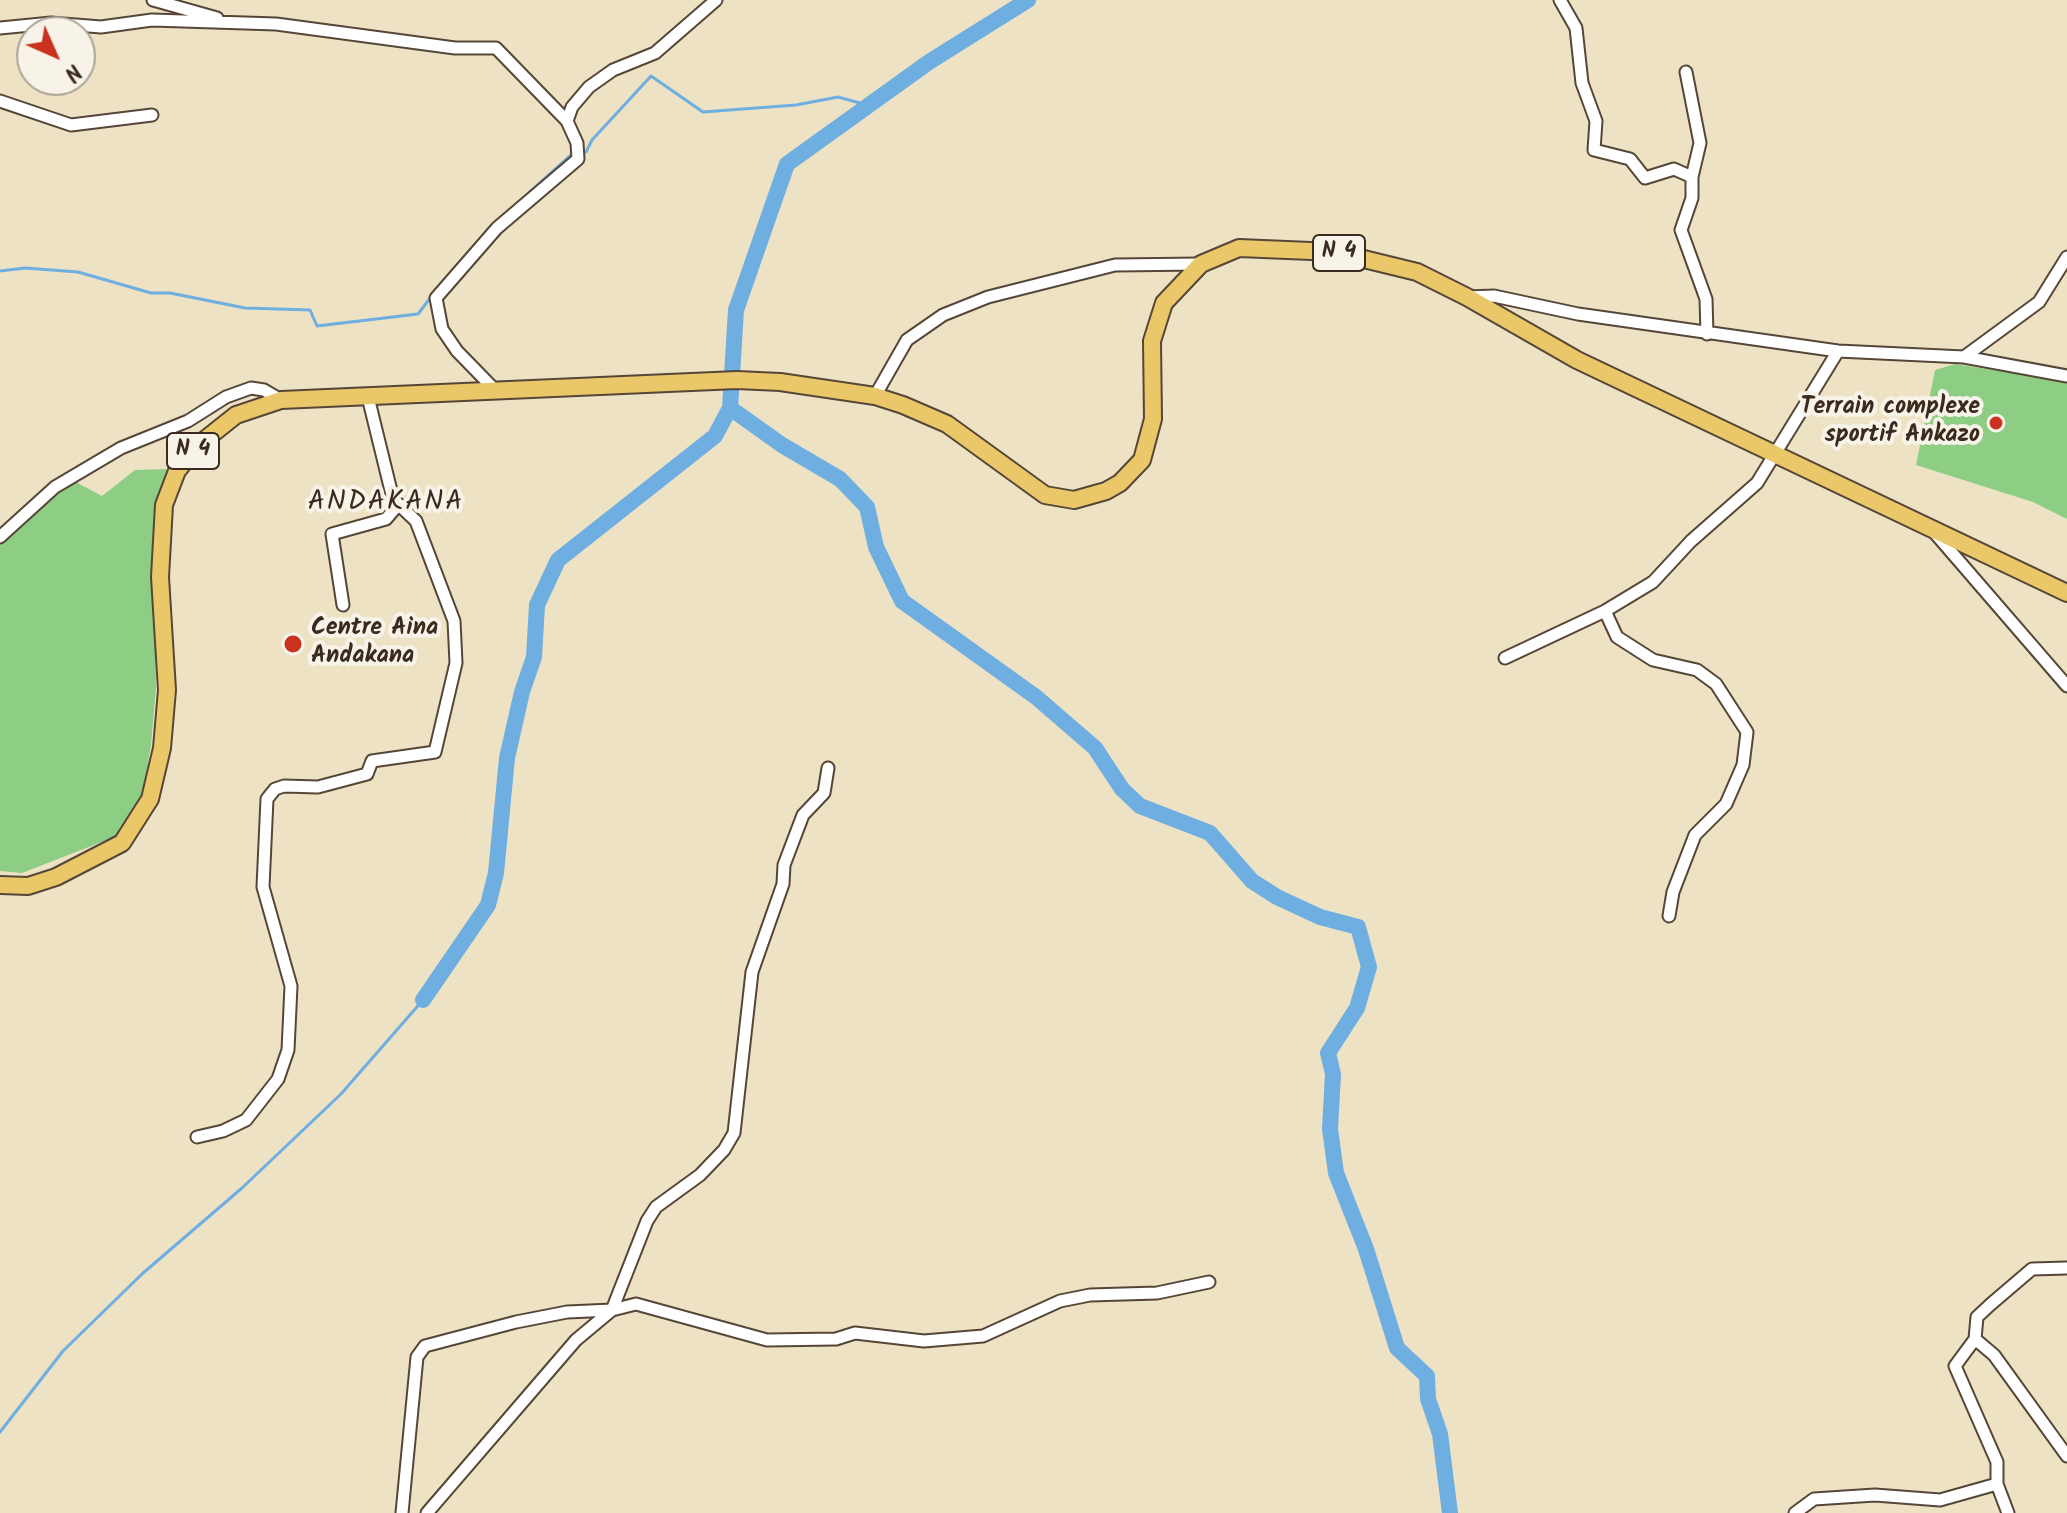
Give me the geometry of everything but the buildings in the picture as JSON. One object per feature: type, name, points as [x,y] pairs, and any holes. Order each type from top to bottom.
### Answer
[{"type":"main road","name":"N 4","points":[[0,885],[28,886],[56,877],[122,843],[150,799],[162,748],[167,690],[160,577],[164,505],[177,471],[221,423],[281,400],[737,380],[809,385],[875,396],[947,424],[1045,495],[1074,500],[1106,491],[1132,474],[1148,446],[1153,419],[1151,360],[1157,323],[1174,288],[1201,264],[1239,248],[1335,252],[1417,272],[1577,360],[2067,593]]},
{"type":"street","points":[[153,0],[237,24]]},
{"type":"street","points":[[567,121],[572,107],[589,87],[613,70],[655,53],[716,0]]},
{"type":"street","points":[[1560,0],[1576,28],[1582,83],[1596,121],[1594,150],[1630,159],[1645,178],[1674,169],[1692,177]]},
{"type":"street","points":[[0,28],[51,23],[101,27],[152,20],[276,24],[455,48],[496,48],[567,121],[577,143],[578,159],[497,228],[436,298],[442,329],[457,351],[495,390]]},
{"type":"street","points":[[1686,72],[1700,143],[1692,177],[1692,198],[1681,230],[1706,299],[1707,334]]},
{"type":"street","points":[[0,101],[71,125],[152,115]]},
{"type":"street","points":[[1964,357],[2039,302],[2067,257]]},
{"type":"street","points":[[875,396],[907,340],[943,315],[988,297],[1115,265],[1201,264]]},
{"type":"street","points":[[1467,297],[1494,296],[1568,312],[1838,351],[1964,357],[2067,376]]},
{"type":"street","points":[[1505,658],[1605,611],[1653,582],[1691,541],[1757,483],[1838,351]]},
{"type":"street","points":[[0,537],[55,487],[121,448],[188,421],[226,397],[251,388],[264,390],[281,400]]},
{"type":"street","points":[[197,1137],[223,1131],[246,1120],[278,1079],[288,1050],[291,986],[263,887],[267,799],[275,789],[284,786],[318,787],[367,774],[372,761],[435,752],[456,663],[454,621],[416,521],[398,505],[382,459],[368,397]]},
{"type":"street","points":[[343,605],[332,534],[386,519],[398,505]]},
{"type":"street","points":[[1930,527],[2067,686]]},
{"type":"street","points":[[1605,611],[1617,637],[1653,660],[1697,670],[1716,684],[1747,732],[1743,765],[1726,804],[1695,835],[1673,892],[1669,916]]},
{"type":"street","points":[[427,1513],[576,1340],[612,1310],[647,1221],[656,1207],[700,1175],[724,1150],[734,1133],[738,1117],[737,1085],[747,1040],[745,1013],[752,972],[783,884],[784,865],[803,815],[824,793],[828,768]]},
{"type":"street","points":[[2008,1513],[1997,1484],[1997,1462],[1955,1366],[1975,1339],[1977,1317],[2032,1269],[2067,1268]]},
{"type":"street","points":[[402,1513],[417,1357],[425,1346],[554,1315],[612,1310],[636,1304],[767,1340],[836,1339],[855,1333],[924,1341],[983,1336],[1005,1329],[1060,1301],[1090,1295],[1157,1293],[1209,1282]]},
{"type":"street","points":[[1975,1339],[1994,1355],[2067,1456]]},
{"type":"street","points":[[1795,1513],[1814,1499],[1875,1495],[1940,1500],[1997,1484]]},
{"type":"green space","name":"Terrain complexe sportif Ankazo","points":[[1955,364],[2067,382],[2067,519],[2033,502],[1916,465],[1935,370]]},
{"type":"green space","points":[[171,469],[154,576],[156,688],[142,796],[117,836],[22,873],[0,871],[0,544],[72,480],[102,496],[135,470]]},
{"type":"waterway","points":[[423,1000],[488,905],[496,873],[507,758],[522,692],[534,657],[537,605],[558,560],[715,436],[730,408],[736,310],[787,164],[929,62],[1028,0]]},
{"type":"waterway","points":[[582,152],[586,152],[592,140],[651,76],[703,112],[796,105],[838,97],[867,105]]},
{"type":"waterway","points":[[512,208],[574,152]]},
{"type":"waterway","points":[[0,271],[25,268],[78,272],[151,293],[170,293],[245,308],[310,310],[317,326],[418,314],[431,297]]},
{"type":"waterway","points":[[438,287],[452,272]]},
{"type":"waterway","points":[[730,408],[782,445],[840,479],[867,507],[876,547],[902,601],[1036,697],[1095,748],[1122,789],[1140,806],[1210,833],[1252,881],[1277,897],[1320,917],[1358,927],[1369,967],[1357,1008],[1328,1053],[1333,1074],[1330,1129],[1336,1173],[1366,1249],[1397,1348],[1427,1376],[1428,1399],[1440,1434],[1450,1513]]},
{"type":"waterway","points":[[0,1432],[63,1351],[142,1274],[242,1188],[341,1094],[423,1000]]},
{"type":"place","name":"Terrain complexe sportif Ankazo","points":[[1996,423]]},
{"type":"place","name":"Centre Aina Andakana","points":[[293,644]]},
{"type":"district","name":"ANDAKANA","points":[[386,504]]}]
